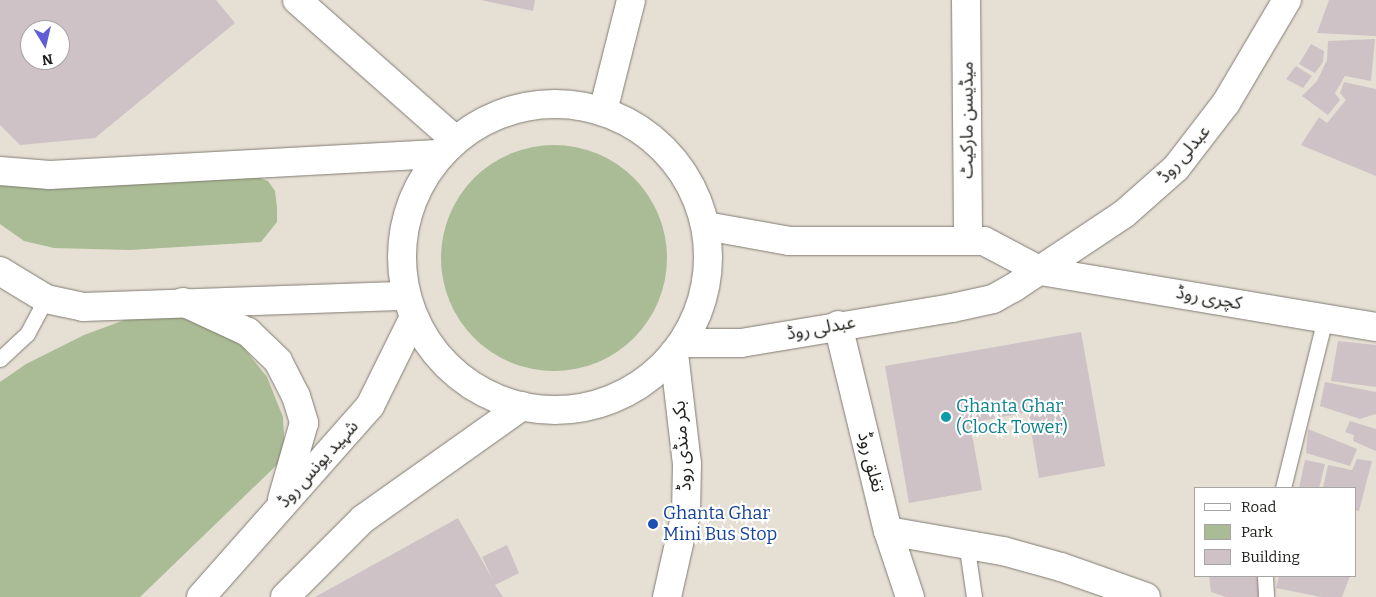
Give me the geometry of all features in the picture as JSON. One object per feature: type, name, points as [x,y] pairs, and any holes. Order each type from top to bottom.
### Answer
[{"type":"main road","points":[[298,0],[448,147]]},
{"type":"main road","points":[[603,111],[631,0]]},
{"type":"main road","name":"میڈیسن مارکیٹ","points":[[966,0],[968,239]]},
{"type":"main road","name":"عبدلی روڈ","points":[[678,348],[741,343],[993,299],[1041,271],[1124,214],[1176,168],[1226,103],[1287,0]]},
{"type":"main road","points":[[541,104],[572,104],[603,111],[628,121],[670,154],[695,192],[706,226],[710,256],[706,287],[697,316],[678,348],[654,374],[632,390],[606,401],[578,408],[550,410],[522,406],[494,397],[468,383],[446,365],[427,342],[410,306],[402,262],[406,221],[422,181],[448,147],[481,122],[510,110],[541,104]]},
{"type":"main road","points":[[0,172],[50,175],[448,147]]},
{"type":"main road","points":[[706,226],[789,241],[968,239],[984,241],[1041,271]]},
{"type":"main road","points":[[0,271],[46,299],[83,306],[183,302],[410,306]]},
{"type":"main road","name":"کچری روڈ","points":[[1041,271],[1376,328]]},
{"type":"main road","points":[[183,302],[248,332],[278,361],[296,396],[304,423],[281,505]]},
{"type":"main road","name":"شہید یونس روڈ","points":[[201,597],[370,406],[410,306]]},
{"type":"main road","name":"تغلق روڈ","points":[[838,325],[888,531],[910,597]]},
{"type":"main road","name":"بکر منڈی روڈ","points":[[667,597],[686,513],[687,464],[678,348]]},
{"type":"main road","points":[[285,597],[363,519],[522,406]]},
{"type":"main road","points":[[888,531],[966,542],[1061,567],[1146,597]]},
{"type":"lane","points":[[0,359],[27,334],[46,299]]},
{"type":"lane","points":[[1283,487],[1325,318]]},
{"type":"lane","points":[[966,542],[974,597]]},
{"type":"lane","points":[[1265,577],[1266,597]]},
{"type":"green space","points":[[554,145],[576,147],[597,154],[617,164],[634,178],[648,195],[658,215],[665,236],[667,258],[665,280],[658,301],[648,321],[634,338],[617,352],[597,362],[576,369],[554,371],[532,369],[511,362],[491,352],[474,338],[460,321],[450,301],[443,280],[441,258],[443,236],[450,215],[460,195],[474,178],[491,164],[511,154],[532,147]]},
{"type":"green space","points":[[260,178],[268,181],[275,191],[277,207],[277,222],[261,242],[130,250],[54,248],[24,241],[0,224],[0,179]]},
{"type":"green space","points":[[177,316],[215,328],[243,347],[267,377],[283,417],[285,457],[140,597],[0,597],[0,382],[26,364],[84,335],[130,318]]},
{"type":"building","points":[[0,0],[216,0],[235,23],[95,138],[20,145],[0,125]]},
{"type":"building","points":[[481,0],[535,0],[533,11]]},
{"type":"building","points":[[1329,0],[1376,0],[1376,36],[1317,33]]},
{"type":"building","points":[[1375,39],[1371,81],[1345,76],[1335,93],[1340,100],[1328,115],[1302,96],[1317,81],[1327,60],[1328,41]]},
{"type":"building","points":[[1311,44],[1324,51],[1323,62],[1315,73],[1299,64]]},
{"type":"building","points":[[1296,66],[1312,76],[1303,88],[1286,79]]},
{"type":"building","points":[[1344,82],[1376,89],[1376,176],[1301,145],[1319,117],[1327,123],[1346,100],[1340,93]]},
{"type":"building","name":"Ghanta Ghar (Clock Tower)","points":[[1081,332],[1105,466],[1039,478],[1028,412],[970,423],[982,490],[909,503],[885,366]]},
{"type":"building","points":[[1338,341],[1376,345],[1376,387],[1331,381]]},
{"type":"building","points":[[1325,382],[1376,392],[1376,414],[1360,419],[1320,406]]},
{"type":"building","points":[[1350,421],[1376,429],[1376,451],[1353,441],[1354,435],[1345,432]]},
{"type":"building","points":[[1308,429],[1357,449],[1350,466],[1306,453]]},
{"type":"building","points":[[1357,459],[1372,461],[1359,511],[1356,510],[1356,487],[1323,487],[1328,465],[1352,470]]},
{"type":"building","points":[[1305,460],[1325,464],[1319,487],[1299,487]]},
{"type":"building","points":[[458,518],[493,580],[482,557],[507,545],[519,573],[495,585],[503,597],[315,597]]},
{"type":"building","points":[[1209,577],[1260,577],[1262,597],[1226,597],[1211,592]]},
{"type":"building","points":[[1279,577],[1350,577],[1342,597],[1321,597],[1276,588]]},
{"type":"place","name":"Ghanta Ghar (Clock Tower)","points":[[946,417]]},
{"type":"place","name":"Ghanta Ghar Mini Bus Stop","points":[[653,524]]}]
